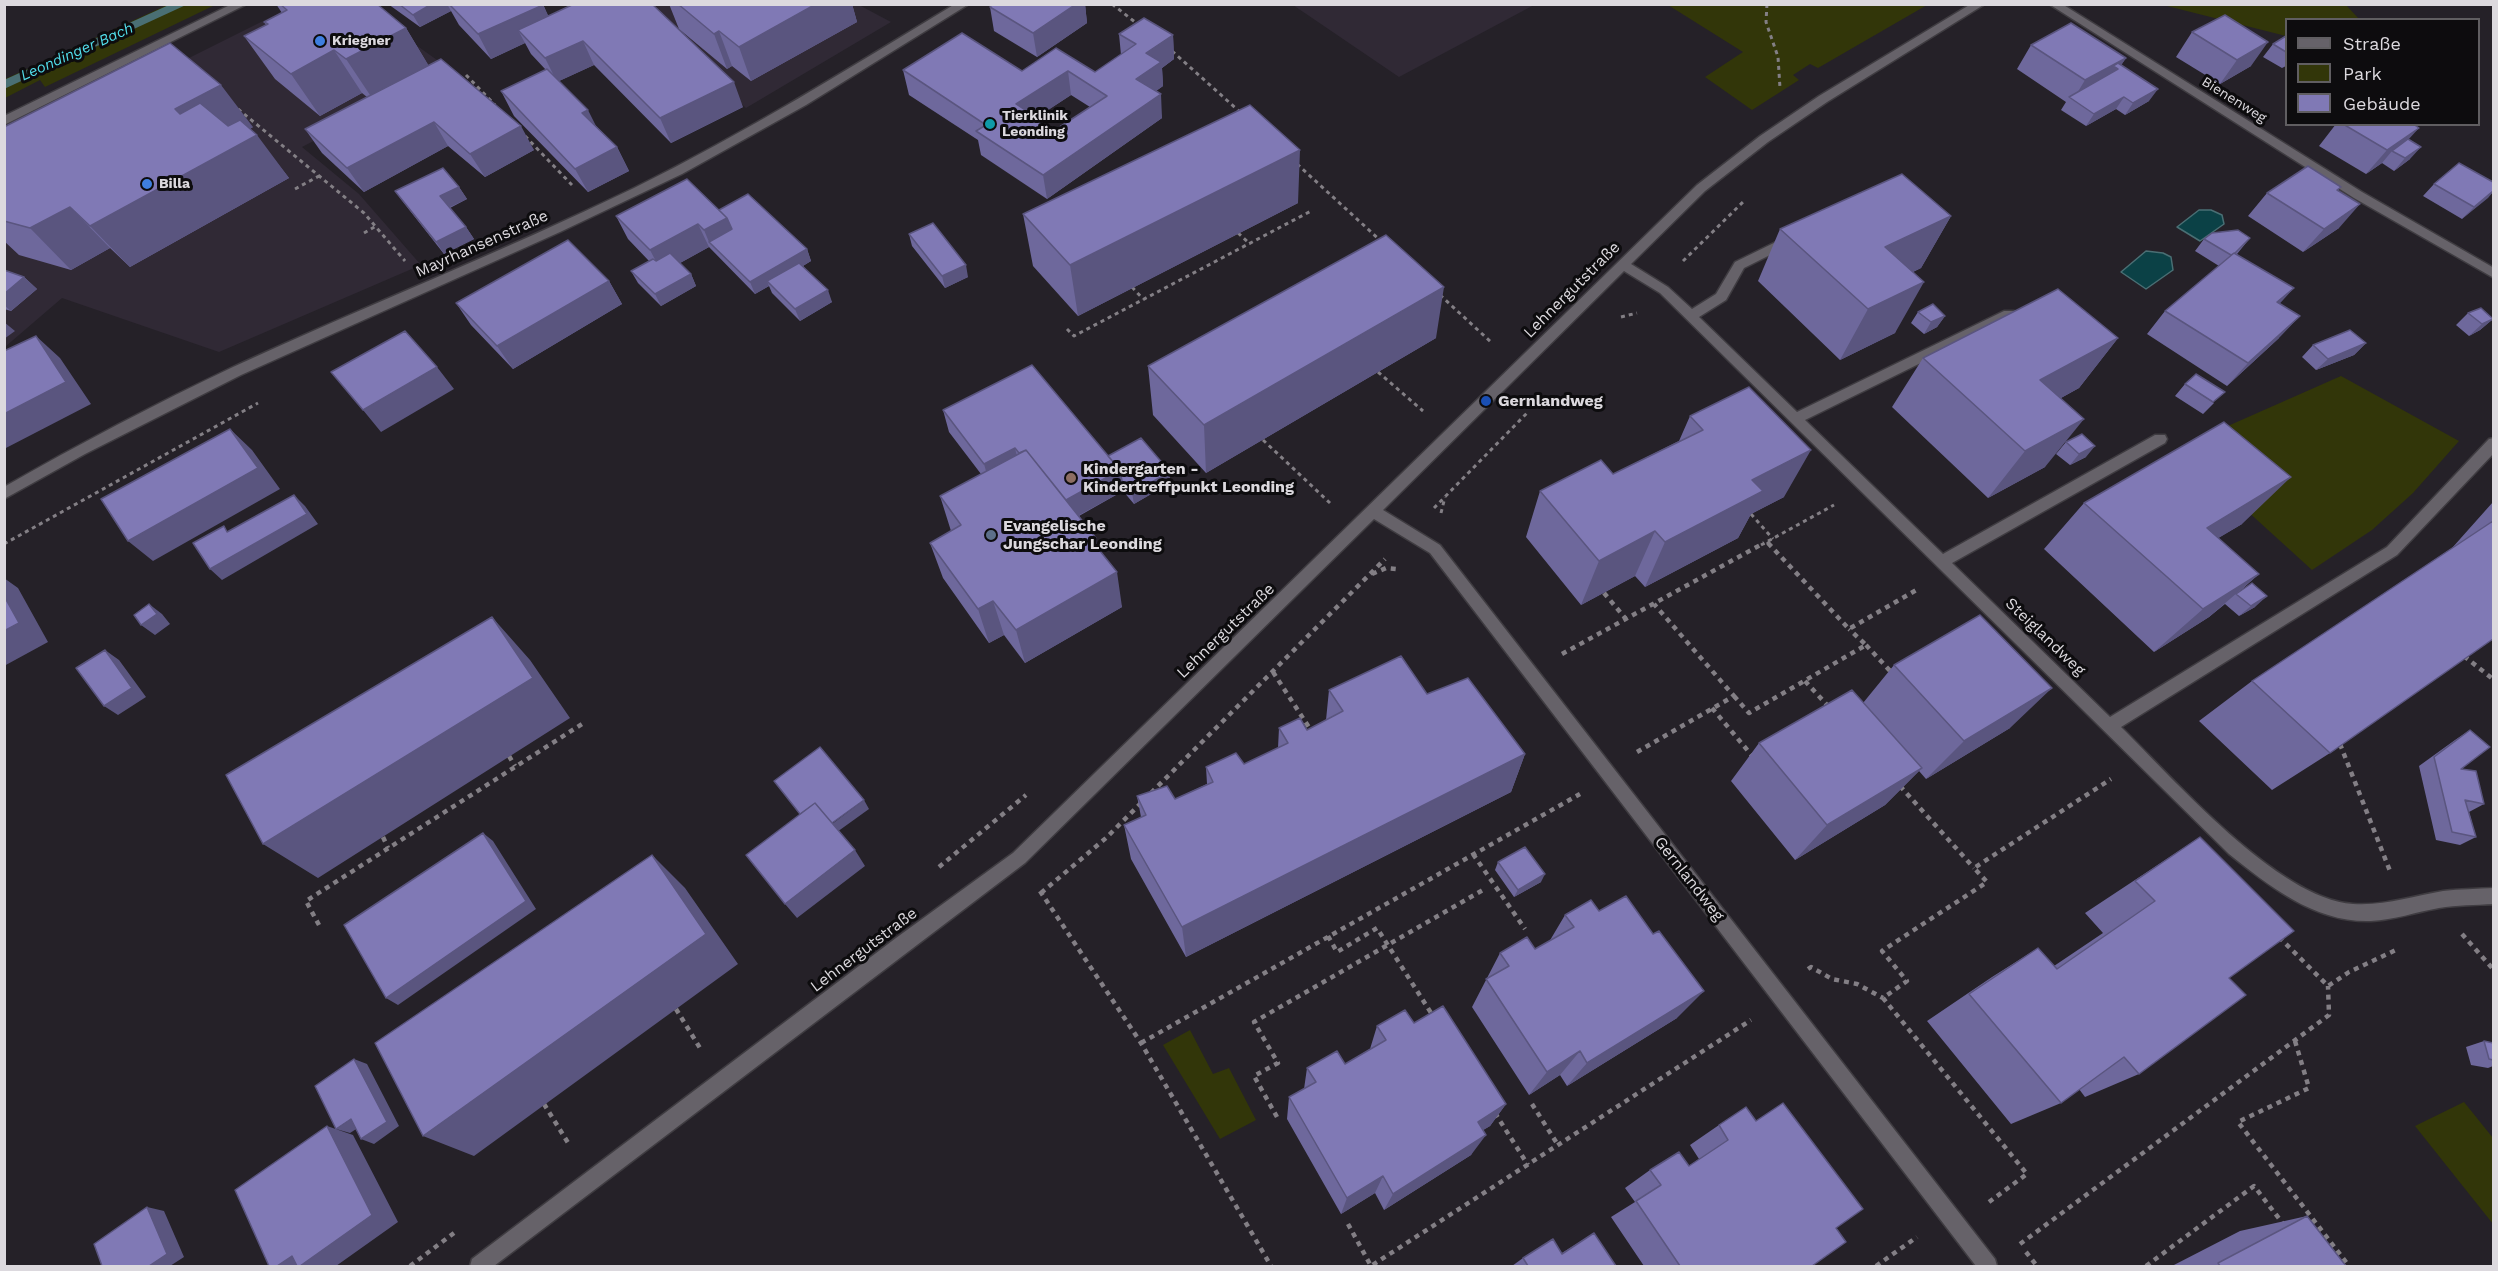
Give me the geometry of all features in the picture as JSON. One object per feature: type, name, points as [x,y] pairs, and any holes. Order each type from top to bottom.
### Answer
[{"type":"street","points":[[4,121],[242,4]]},
{"type":"street","name":"Mayrhansenstraße","points":[[4,494],[65,456],[164,405],[670,175],[762,126],[964,4]]},
{"type":"street","name":"Lehnergutstraße","points":[[479,1266],[902,944],[1019,858],[1701,188],[1764,139],[1822,99],[1980,4]]},
{"type":"street","name":"Bienenweg","points":[[2054,4],[2358,195],[2493,274]]},
{"type":"street","points":[[1691,316],[1721,297],[1739,265],[1800,236]]},
{"type":"street","name":"Steiglandweg","points":[[1623,266],[1657,285],[1691,316],[2235,849],[2282,885],[2309,900],[2343,911],[2370,913],[2453,898],[2493,896]]},
{"type":"street","points":[[1796,419],[2009,314]]},
{"type":"street","points":[[1942,561],[2160,439]]},
{"type":"street","points":[[2109,726],[2392,551],[2493,443]]},
{"type":"street","name":"Gernlandweg","points":[[1373,511],[1435,549],[1988,1266]]},
{"type":"path","points":[[1112,4],[1146,30]]},
{"type":"path","points":[[1767,4],[1766,22],[1778,57],[1781,92]]},
{"type":"path","points":[[1164,45],[1240,112]]},
{"type":"path","points":[[466,75],[500,110]]},
{"type":"path","points":[[231,102],[364,213],[405,262]]},
{"type":"path","points":[[525,136],[574,188]]},
{"type":"path","points":[[1292,159],[1388,248]]},
{"type":"path","points":[[295,189],[319,176]]},
{"type":"path","points":[[1621,318],[1748,197]]},
{"type":"path","points":[[1068,328],[1074,336],[1311,211]]},
{"type":"path","points":[[364,233],[376,226]]},
{"type":"path","points":[[1238,233],[1250,244]]},
{"type":"path","points":[[1132,287],[1143,300]]},
{"type":"path","points":[[1432,288],[1494,344]]},
{"type":"path","points":[[1486,352],[1502,336]]},
{"type":"path","points":[[1378,372],[1424,412]]},
{"type":"path","points":[[1415,420],[1432,404]]},
{"type":"path","points":[[1041,893],[1106,838],[1273,672],[1529,411]]},
{"type":"path","points":[[1263,440],[1330,503]]},
{"type":"path","points":[[1322,511],[1339,495]]},
{"type":"path","points":[[1554,659],[1843,501]]},
{"type":"path","points":[[1750,514],[1773,539]]},
{"type":"path","points":[[1767,542],[1894,675]]},
{"type":"path","points":[[1849,629],[1927,584]]},
{"type":"path","points":[[1604,592],[1626,620]]},
{"type":"path","points":[[1654,604],[1749,713],[1866,645]]},
{"type":"path","points":[[2464,656],[2493,680]]},
{"type":"path","points":[[1273,672],[1315,737]]},
{"type":"path","points":[[1805,681],[1832,711]]},
{"type":"path","points":[[1632,755],[1734,696]]},
{"type":"path","points":[[1712,708],[1760,765]]},
{"type":"path","points":[[319,924],[306,901],[582,724]]},
{"type":"path","points":[[2340,744],[2389,869],[2410,906]]},
{"type":"path","points":[[509,756],[515,766]]},
{"type":"path","points":[[1974,868],[2117,775]]},
{"type":"path","points":[[1883,998],[1907,981],[1882,951],[1987,882],[1892,778]]},
{"type":"path","points":[[930,873],[1031,791]]},
{"type":"path","points":[[1140,1043],[1583,792]]},
{"type":"path","points":[[383,837],[388,848]]},
{"type":"path","points":[[1473,854],[1525,929]]},
{"type":"path","points":[[1019,858],[1140,1043],[1271,1266]]},
{"type":"path","points":[[1277,1117],[1254,1076],[1278,1063],[1254,1022],[1483,890]]},
{"type":"path","points":[[1328,936],[1337,952],[1377,928],[1438,1025]]},
{"type":"path","points":[[2461,933],[2493,970]]},
{"type":"path","points":[[1775,991],[1811,967],[1832,979],[1857,984],[1883,998],[2027,1174],[1987,1203]]},
{"type":"path","points":[[2019,1244],[2329,1015],[2328,986]]},
{"type":"path","points":[[676,1009],[700,1048]]},
{"type":"path","points":[[1348,1224],[1371,1266],[1754,1018]]},
{"type":"path","points":[[691,1055],[710,1041]]},
{"type":"path","points":[[2295,1041],[2309,1088],[2238,1122],[2349,1266]]},
{"type":"path","points":[[544,1104],[570,1146]]},
{"type":"path","points":[[1532,1104],[1558,1145]]},
{"type":"path","points":[[1490,1105],[1528,1165]]},
{"type":"path","points":[[561,1152],[579,1139]]},
{"type":"path","points":[[2146,1266],[2254,1186],[2289,1231]]},
{"type":"path","points":[[410,1266],[463,1226]]},
{"type":"path","points":[[1876,1266],[1919,1235]]},
{"type":"shaded area","points":[[295,5],[360,5],[451,70],[302,147],[359,194],[421,265],[219,352],[62,298],[5,347],[5,150]]},
{"type":"shaded area","points":[[638,5],[859,5],[891,22],[746,108]]},
{"type":"shaded area","points":[[1293,5],[1534,5],[1399,77]]},
{"type":"green space","points":[[167,5],[215,5],[45,87],[40,80],[5,98],[5,79]]},
{"type":"green space","points":[[1668,5],[1927,5],[1818,68],[1810,64],[1793,75],[1799,80],[1752,110],[1705,77],[1743,52]]},
{"type":"green space","points":[[2163,5],[2346,5],[2358,18],[2285,18],[2285,36]]},
{"type":"green space","points":[[2341,376],[2459,441],[2413,493],[2372,530],[2312,570],[2178,448]]},
{"type":"green space","points":[[1190,1030],[1213,1074],[1229,1068],[1256,1120],[1220,1139],[1163,1045]]},
{"type":"green space","points":[[2464,1102],[2493,1138],[2493,1224],[2415,1126]]},
{"type":"water","points":[[2199,210],[2211,210],[2222,215],[2224,224],[2200,241],[2177,227]]},
{"type":"water","points":[[2146,251],[2163,253],[2171,257],[2173,270],[2146,289],[2121,272]]},
{"type":"building","points":[[280,4],[377,4],[406,28],[346,59],[334,50],[291,74],[244,36],[268,24],[264,22],[287,10]]},
{"type":"building","points":[[399,4],[429,4],[430,5],[413,15]]},
{"type":"building","points":[[449,4],[543,4],[543,5],[478,34]]},
{"type":"building","points":[[574,4],[652,4],[734,82],[660,118],[583,41],[545,58],[518,30]]},
{"type":"building","points":[[678,4],[816,4],[739,47],[719,31],[714,34]]},
{"type":"building","points":[[993,4],[1076,4],[1033,33],[990,7]]},
{"type":"building","points":[[2225,15],[2268,42],[2237,60],[2192,32]]},
{"type":"building","points":[[1144,18],[1173,35],[1146,53],[1161,62],[1136,79],[1161,94],[1043,175],[976,131],[986,125],[903,70],[962,33],[1022,71],[1056,48],[1095,72],[1136,44],[1119,34]],"holes":[[[1068,71],[1107,96],[1055,130],[1016,104]]]},
{"type":"building","points":[[2071,23],[2126,58],[2085,80],[2031,45]]},
{"type":"building","points":[[2285,37],[2285,51],[2273,44]]},
{"type":"building","points":[[170,43],[221,85],[175,109],[180,114],[200,103],[228,126],[240,120],[257,135],[90,226],[70,207],[30,228],[4,221],[4,127]]},
{"type":"building","points":[[441,59],[521,126],[470,154],[434,122],[347,168],[305,129]]},
{"type":"building","points":[[2118,63],[2158,89],[2133,103],[2124,97],[2094,114],[2069,97],[2118,69],[2113,66]]},
{"type":"building","points":[[547,69],[588,110],[582,113],[617,147],[575,169],[501,91]]},
{"type":"building","points":[[1250,105],[1300,150],[1070,265],[1023,214]]},
{"type":"building","points":[[2346,126],[2416,126],[2419,128],[2387,150]]},
{"type":"building","points":[[2408,139],[2421,147],[2405,158],[2392,151]]},
{"type":"building","points":[[2459,163],[2493,182],[2493,191],[2474,207],[2434,184]]},
{"type":"building","points":[[2308,166],[2341,187],[2337,190],[2360,204],[2324,229],[2267,193]]},
{"type":"building","points":[[443,168],[459,187],[440,196],[466,227],[436,242],[395,191]]},
{"type":"building","points":[[1902,174],[1951,216],[1885,247],[1924,282],[1868,309],[1780,229]]},
{"type":"building","points":[[687,179],[727,218],[704,230],[698,224],[650,250],[616,216]]},
{"type":"building","points":[[748,194],[807,249],[750,282],[709,242],[732,229],[727,218],[719,210]]},
{"type":"building","points":[[933,223],[966,265],[942,276],[909,234]]},
{"type":"building","points":[[2238,230],[2250,238],[2231,255],[2204,239],[2212,233]]},
{"type":"building","points":[[1386,235],[1444,287],[1204,425],[1148,366]]},
{"type":"building","points":[[568,240],[609,281],[497,346],[456,303]]},
{"type":"building","points":[[670,253],[691,274],[655,294],[631,271]]},
{"type":"building","points":[[2234,253],[2294,288],[2277,302],[2300,316],[2248,363],[2165,311]]},
{"type":"building","points":[[799,263],[828,290],[795,309],[767,281]]},
{"type":"building","points":[[4,270],[24,277],[4,294]]},
{"type":"building","points":[[2058,289],[2118,338],[2040,380],[2084,419],[2025,451],[1923,358]]},
{"type":"building","points":[[1933,304],[1945,316],[1931,322],[1918,312]]},
{"type":"building","points":[[2481,308],[2493,319],[2482,324],[2468,313]]},
{"type":"building","points":[[2350,330],[2366,343],[2328,359],[2313,345]]},
{"type":"building","points":[[405,331],[437,367],[363,410],[331,372]]},
{"type":"building","points":[[36,336],[66,382],[4,414],[4,351]]},
{"type":"building","points":[[1032,365],[1120,470],[1066,500],[1026,450],[1019,453],[1015,448],[984,464],[943,410]]},
{"type":"building","points":[[2196,374],[2225,392],[2213,402],[2185,384]]},
{"type":"building","points":[[1749,387],[1811,450],[1752,480],[1763,491],[1665,542],[1655,531],[1599,561],[1540,491],[1601,460],[1613,474],[1703,430],[1690,416]]},
{"type":"building","points":[[2224,422],[2291,477],[2207,528],[2259,574],[2203,609],[2084,503]]},
{"type":"building","points":[[230,429],[258,468],[128,541],[101,499]]},
{"type":"building","points":[[2082,434],[2095,446],[2079,454],[2066,442]]},
{"type":"building","points":[[1141,438],[1170,472],[1132,493],[1122,481],[1120,470],[1108,456]]},
{"type":"building","points":[[1026,450],[1096,538],[1092,541],[1117,572],[1016,630],[993,601],[978,609],[930,543],[961,525],[940,496]]},
{"type":"building","points":[[294,495],[307,514],[210,569],[193,543],[224,526],[227,532]]},
{"type":"building","points":[[2493,521],[2493,639],[2330,753],[2252,681]]},
{"type":"building","points":[[2252,583],[2267,596],[2251,606],[2236,594]]},
{"type":"building","points":[[4,596],[19,623],[4,631]]},
{"type":"building","points":[[149,604],[157,614],[141,625],[134,615]]},
{"type":"building","points":[[1980,615],[2052,688],[1964,741],[1894,665]]},
{"type":"building","points":[[492,617],[533,678],[263,844],[226,775]]},
{"type":"building","points":[[105,650],[132,688],[104,706],[76,668]]},
{"type":"building","points":[[1401,656],[1427,694],[1468,678],[1525,754],[1182,927],[1124,825],[1146,815],[1137,796],[1167,786],[1175,799],[1213,782],[1206,767],[1236,753],[1244,764],[1288,743],[1279,728],[1300,718],[1307,730],[1343,711],[1329,690]]},
{"type":"building","points":[[1852,690],[1922,768],[1827,825],[1759,743]]},
{"type":"building","points":[[2470,730],[2490,747],[2461,769],[2476,771],[2484,804],[2465,800],[2476,837],[2452,832],[2434,757]]},
{"type":"building","points":[[820,747],[864,800],[832,823],[815,803],[800,814],[774,781]]},
{"type":"building","points":[[815,803],[855,850],[785,904],[746,855]]},
{"type":"building","points":[[483,833],[526,901],[386,998],[344,925]]},
{"type":"building","points":[[2200,837],[2294,931],[2229,978],[2246,995],[2139,1074],[2124,1057],[2061,1103],[1969,994],[2038,948],[2057,969],[2155,901],[2135,881]]},
{"type":"building","points":[[1525,847],[1545,874],[1518,890],[1498,862]]},
{"type":"building","points":[[652,855],[706,934],[423,1136],[375,1043]]},
{"type":"building","points":[[1626,896],[1653,934],[1659,931],[1704,991],[1587,1063],[1580,1051],[1547,1072],[1486,979],[1509,966],[1500,953],[1527,937],[1535,949],[1574,927],[1565,915],[1591,900],[1599,911]]},
{"type":"building","points":[[1443,1006],[1506,1104],[1478,1122],[1486,1135],[1393,1194],[1383,1176],[1347,1198],[1289,1097],[1316,1082],[1307,1068],[1337,1051],[1345,1064],[1386,1040],[1377,1026],[1405,1010],[1414,1023]]},
{"type":"building","points":[[2484,1041],[2493,1043],[2493,1060],[2489,1059]]},
{"type":"building","points":[[354,1059],[387,1122],[361,1139],[351,1119],[336,1129],[315,1086]]},
{"type":"building","points":[[1783,1103],[1863,1209],[1836,1228],[1846,1242],[1812,1266],[1680,1266],[1636,1201],[1661,1185],[1650,1170],[1679,1152],[1689,1166],[1728,1140],[1719,1125],[1746,1107],[1756,1121]]},
{"type":"building","points":[[327,1126],[372,1215],[300,1266],[297,1266],[292,1256],[277,1266],[269,1266],[235,1190]]},
{"type":"building","points":[[147,1207],[167,1254],[149,1266],[102,1266],[94,1244]]},
{"type":"building","points":[[2307,1216],[2346,1266],[2220,1266],[2218,1263]]},
{"type":"building","points":[[1594,1233],[1616,1266],[1528,1266],[1523,1258],[1553,1239],[1562,1254]]},
{"type":"waterway","name":"Leondinger Bach","points":[[4,85],[182,4]]},
{"type":"place","name":"Kriegner","points":[[320,41]]},
{"type":"place","name":"Tierklinik Leonding","points":[[990,124]]},
{"type":"place","name":"Billa","points":[[147,184]]},
{"type":"place","name":"Gernlandweg","points":[[1486,401]]},
{"type":"place","name":"Kindergarten - Kindertreffpunkt Leonding","points":[[1071,478]]},
{"type":"place","name":"Evangelische Jungschar Leonding","points":[[991,535]]}]
